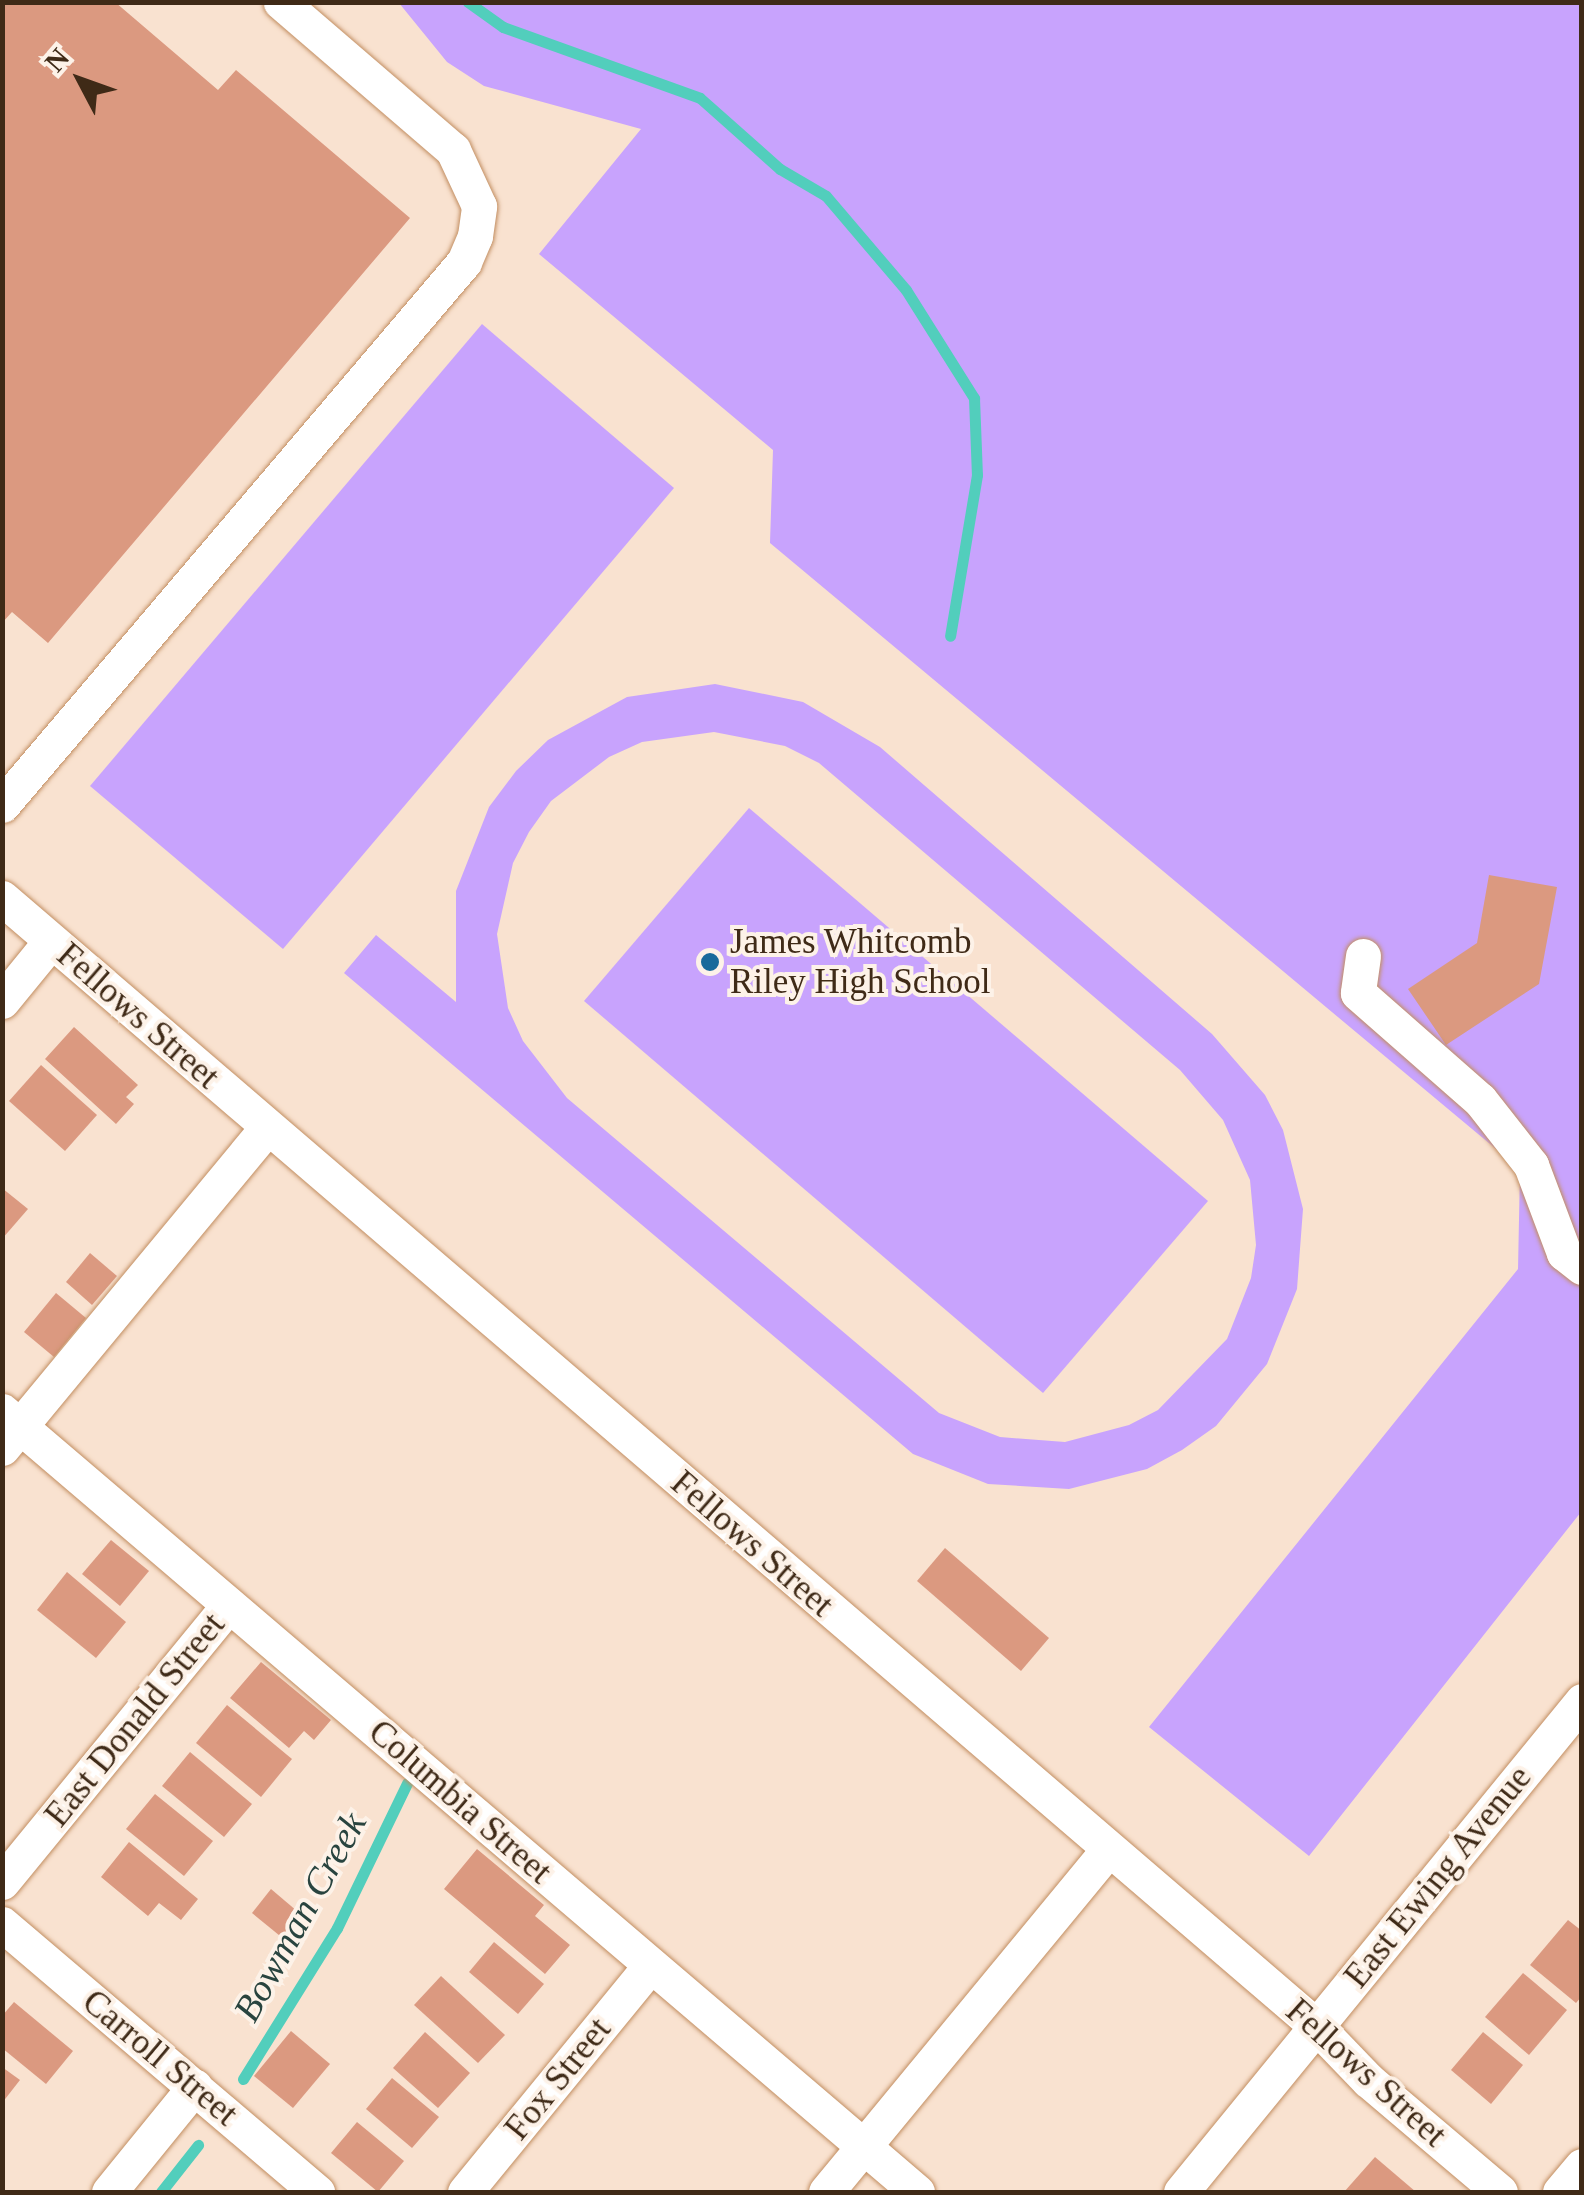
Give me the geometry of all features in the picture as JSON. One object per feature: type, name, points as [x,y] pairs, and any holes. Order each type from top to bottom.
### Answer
[{"type":"street","points":[[2,805],[464,262],[475,236],[480,206],[453,150],[281,2]]},
{"type":"street","name":"Fellows Street","points":[[2,898],[1316,2026],[1368,2080],[1500,2192]]},
{"type":"street","points":[[2,1001],[52,941]]},
{"type":"street","points":[[1363,956],[1358,993],[1480,1100],[1531,1165],[1564,1252],[1582,1267]]},
{"type":"street","points":[[8,1428],[267,1128]]},
{"type":"street","name":"Columbia Street","points":[[8,1428],[229,1604],[917,2192]]},
{"type":"street","name":"East Donald Street","points":[[2,1882],[229,1604]]},
{"type":"street","name":"East Ewing Avenue","points":[[1181,2192],[1582,1701]]},
{"type":"street","points":[[826,2192],[1108,1850]]},
{"type":"street","name":"Carroll Street","points":[[2,1924],[317,2192]]},
{"type":"street","name":"Fox Street","points":[[465,2192],[651,1965]]},
{"type":"street","points":[[109,2192],[194,2086]]},
{"type":"street","points":[[1560,2192],[1582,2166]]},
{"type":"shaded area","points":[[399,3],[1581,3],[1581,1512],[1309,1856],[1149,1727],[1518,1269],[1520,1169],[770,543],[773,450],[539,254],[641,129],[484,86],[447,62]]},
{"type":"shaded area","points":[[482,324],[674,488],[283,949],[90,786]]},
{"type":"shaded area","points":[[715,684],[803,702],[880,747],[1212,1034],[1265,1095],[1283,1130],[1303,1209],[1297,1289],[1267,1364],[1216,1426],[1147,1469],[1069,1489],[988,1484],[913,1454],[344,973],[376,935],[456,1002],[456,891],[489,807],[516,771],[548,740],[627,697]],"holes":[[[714,732],[785,746],[819,763],[1180,1070],[1223,1120],[1250,1180],[1256,1245],[1251,1278],[1227,1339],[1158,1410],[1129,1425],[1065,1442],[1000,1437],[939,1413],[567,1098],[523,1041],[508,1008],[497,934],[513,863],[551,801],[609,757],[642,742]]]},
{"type":"shaded area","points":[[749,808],[1208,1201],[1043,1393],[584,1001]]},
{"type":"building","points":[[2,2],[115,2],[218,90],[236,70],[410,218],[48,643],[12,612],[2,623]]},
{"type":"building","points":[[1489,875],[1557,887],[1539,984],[1446,1045],[1408,989],[1477,943]]},
{"type":"building","points":[[74,1027],[138,1085],[126,1097],[134,1104],[116,1124],[45,1059]]},
{"type":"building","points":[[41,1065],[97,1115],[65,1151],[9,1101]]},
{"type":"building","points":[[2,1188],[28,1209],[2,1239]]},
{"type":"building","points":[[90,1253],[117,1276],[92,1305],[66,1282]]},
{"type":"building","points":[[56,1293],[86,1318],[54,1357],[24,1332]]},
{"type":"building","points":[[111,1540],[149,1571],[120,1606],[82,1574]]},
{"type":"building","points":[[945,1548],[1049,1638],[1021,1671],[917,1581]]},
{"type":"building","points":[[67,1572],[126,1622],[96,1658],[37,1610]]},
{"type":"building","points":[[261,1662],[331,1720],[314,1740],[304,1731],[289,1748],[230,1698]]},
{"type":"building","points":[[227,1705],[292,1759],[261,1797],[196,1743]]},
{"type":"building","points":[[190,1752],[252,1804],[224,1837],[162,1786]]},
{"type":"building","points":[[155,1794],[213,1841],[184,1876],[126,1829]]},
{"type":"building","points":[[129,1842],[198,1899],[181,1920],[159,1903],[148,1916],[101,1877]]},
{"type":"building","points":[[477,1849],[544,1905],[535,1916],[570,1945],[545,1974],[444,1889]]},
{"type":"building","points":[[271,1889],[304,1917],[285,1940],[252,1913]]},
{"type":"building","points":[[1568,1920],[1582,1931],[1582,1996],[1576,2003],[1530,1965]]},
{"type":"building","points":[[494,1942],[544,1984],[518,2014],[469,1972]]},
{"type":"building","points":[[1523,1973],[1567,2010],[1529,2055],[1485,2017]]},
{"type":"building","points":[[441,1976],[505,2035],[478,2063],[414,2005]]},
{"type":"building","points":[[14,2002],[73,2051],[46,2084],[2,2048],[2,2016]]},
{"type":"building","points":[[291,2031],[330,2064],[293,2108],[254,2076]]},
{"type":"building","points":[[425,2032],[470,2073],[438,2108],[393,2068]]},
{"type":"building","points":[[1483,2032],[1523,2065],[1491,2104],[1451,2070]]},
{"type":"building","points":[[2,2067],[20,2080],[2,2103]]},
{"type":"building","points":[[392,2078],[439,2117],[412,2148],[366,2109]]},
{"type":"building","points":[[357,2122],[404,2161],[378,2192],[331,2153]]},
{"type":"building","points":[[1375,2157],[1416,2192],[1344,2192]]},
{"type":"waterway","name":"Bowman Creek","points":[[468,2],[503,27],[700,98],[780,169],[826,196],[906,290],[974,398],[977,475],[950,636]]},
{"type":"waterway","name":"Bowman Creek","points":[[243,2079],[337,1928],[407,1783]]},
{"type":"waterway","name":"Bowman Creek","points":[[161,2192],[198,2145]]},
{"type":"place","name":"James Whitcomb Riley High School","points":[[710,962]]}]
